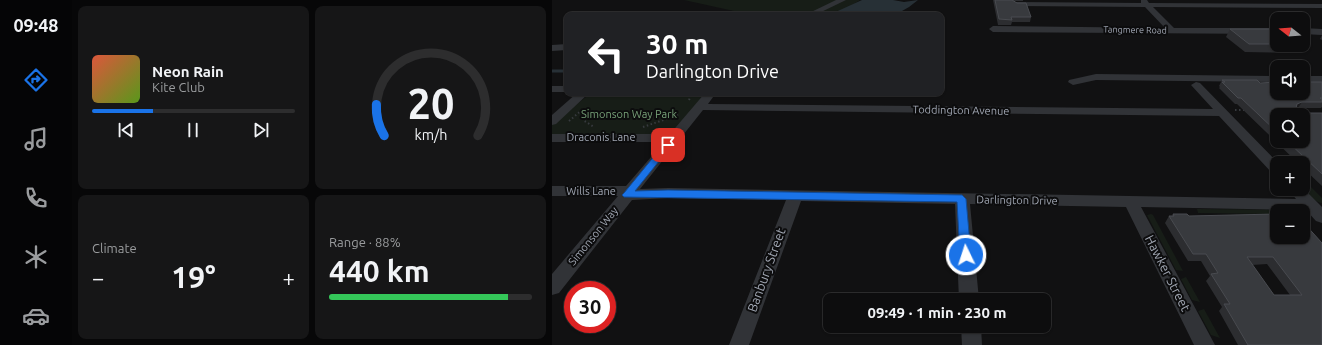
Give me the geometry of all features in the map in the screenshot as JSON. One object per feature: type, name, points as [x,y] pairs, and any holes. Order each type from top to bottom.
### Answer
[{"type":"street","points":[[816,12],[842,0]]},
{"type":"street","points":[[1144,2],[1172,30]]},
{"type":"street","points":[[1016,4],[1144,2],[1322,6]]},
{"type":"street","name":"Tangmere Road","points":[[993,29],[1270,31]]},
{"type":"street","points":[[1310,31],[1322,32]]},
{"type":"street","points":[[552,48],[564,47]]},
{"type":"street","points":[[1073,82],[1096,77],[1270,79]]},
{"type":"street","points":[[1310,79],[1322,79]]},
{"type":"street","points":[[1196,85],[1270,163]]},
{"type":"street","points":[[552,89],[564,89]]},
{"type":"street","points":[[552,121],[581,96]]},
{"type":"street","name":"Simonson Way","points":[[552,287],[674,138],[694,108],[708,96]]},
{"type":"street","name":"Toddington Avenue","points":[[694,108],[1222,113]]},
{"type":"street","name":"Draconis Lane","points":[[552,138],[674,138]]},
{"type":"street","name":"Wills Lane","points":[[552,191],[629,193]]},
{"type":"street","name":"Darlington Drive","points":[[629,193],[1270,204]]},
{"type":"street","name":"Banbury Street","points":[[739,345],[795,196]]},
{"type":"street","points":[[1302,196],[1309,204]]},
{"type":"street","points":[[962,199],[969,293]]},
{"type":"street","name":"Hawker Street","points":[[1131,202],[1205,345]]},
{"type":"street","points":[[1310,205],[1322,217]]},
{"type":"street","points":[[971,333],[972,345]]},
{"type":"path","points":[[640,128],[694,108],[692,96]]},
{"type":"path","points":[[582,110],[582,118],[586,124],[597,128]]},
{"type":"path","points":[[674,116],[680,110]]},
{"type":"path","points":[[1235,110],[1249,110]]},
{"type":"path","points":[[574,118],[582,118]]},
{"type":"green space","points":[[684,0],[860,0],[842,12],[738,12]]},
{"type":"green space","name":"Simonson Way Park","points":[[587,96],[704,96],[673,132],[666,134],[552,135],[552,124]]},
{"type":"green space","points":[[1310,186],[1322,198],[1322,203],[1318,202],[1310,195]]},
{"type":"green space","points":[[1197,209],[1270,210],[1270,214],[1198,213]]},
{"type":"green space","points":[[1147,215],[1153,215],[1183,271],[1176,270]]},
{"type":"green space","points":[[1186,277],[1200,302],[1192,300],[1181,279]]},
{"type":"green space","points":[[1204,309],[1220,338],[1211,335],[1198,311]]},
{"type":"shaded area","points":[[862,0],[893,0],[904,2],[918,0],[900,12],[836,12]]},
{"type":"building","points":[[995,0],[1012,0],[1017,3],[1026,3],[1031,17],[1011,17],[1012,20],[999,19]]},
{"type":"building","points":[[1230,29],[1270,29],[1270,44],[1249,44]]},
{"type":"building","points":[[1222,80],[1257,80],[1260,83],[1270,82],[1270,100],[1310,100],[1310,82],[1322,82],[1322,98],[1320,98],[1322,99],[1322,102],[1302,102],[1297,104],[1296,108],[1270,108],[1270,125],[1222,82],[1225,82]]},
{"type":"building","points":[[1310,113],[1322,113],[1322,174],[1310,163],[1310,156],[1303,156],[1294,148],[1310,148]]},
{"type":"building","points":[[1173,214],[1187,214],[1189,216],[1270,214],[1270,244],[1310,244],[1310,230],[1322,243],[1322,345],[1248,345],[1224,304],[1230,304],[1211,274],[1218,273],[1206,254],[1193,254],[1169,216],[1174,216]],"holes":[[[1247,257],[1273,257],[1302,295],[1274,295]]]},
{"type":"waterway","points":[[552,71],[564,71]]},
{"type":"route","points":[[668,145],[627,195],[668,193],[962,199],[966,255]]}]
